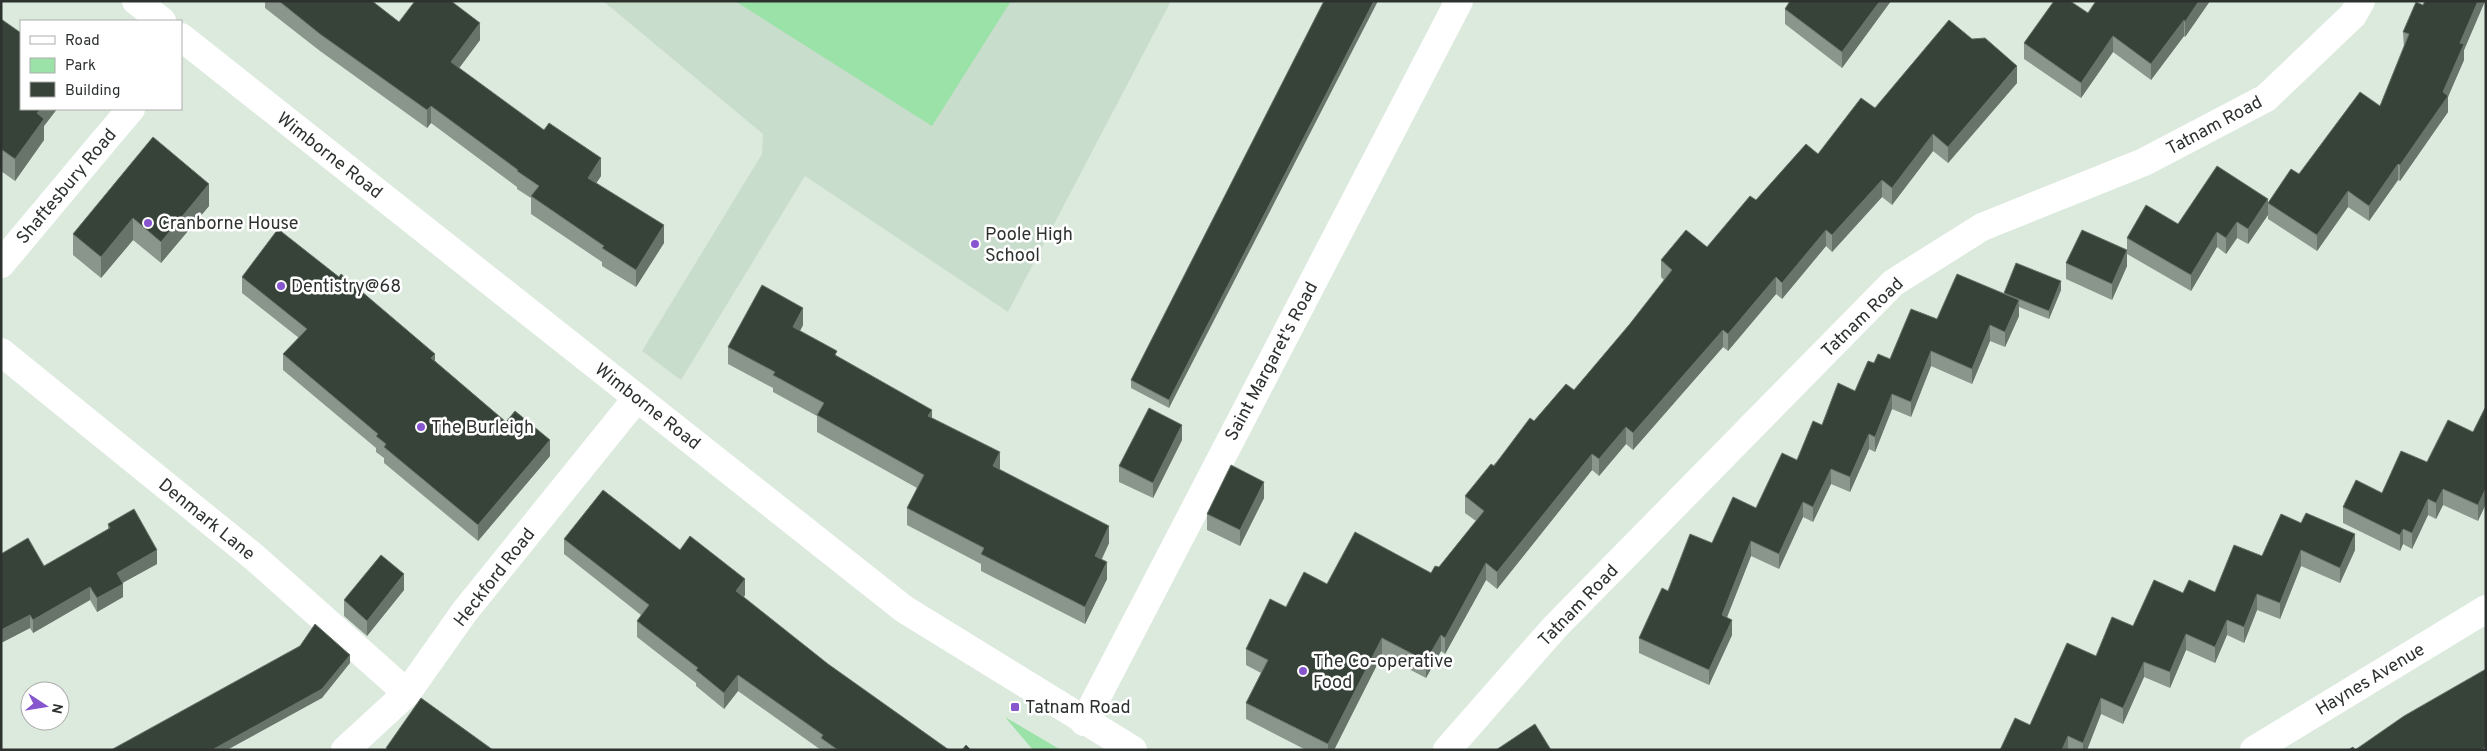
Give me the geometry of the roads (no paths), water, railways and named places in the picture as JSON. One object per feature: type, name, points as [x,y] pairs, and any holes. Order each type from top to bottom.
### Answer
[{"type":"street","points":[[136,1],[161,20]]},
{"type":"street","name":"Saint Margaret's Road","points":[[1084,722],[1459,1]]},
{"type":"street","name":"Tatnam Road","points":[[1446,750],[1555,627],[1893,283],[1982,227],[2144,162],[2266,98],[2353,15],[2362,1]]},
{"type":"street","name":"Wimborne Road","points":[[183,42],[904,609],[1132,750]]},
{"type":"street","name":"Shaftesbury Road","points":[[1,264],[130,110]]},
{"type":"street","name":"Denmark Lane","points":[[1,352],[254,557],[407,693]]},
{"type":"street","name":"Heckford Road","points":[[345,750],[407,693],[465,611],[637,398]]},
{"type":"street","name":"Haynes Avenue","points":[[2254,750],[2486,609]]},
{"type":"place","name":"Cranborne House","points":[[148,223]]},
{"type":"place","name":"Poole High School","points":[[975,244]]},
{"type":"place","name":"Dentistry@68","points":[[281,286]]},
{"type":"place","name":"The Burleigh","points":[[421,427]]},
{"type":"place","name":"The Co-operative Food","points":[[1303,671]]},
{"type":"place","name":"Tatnam Road","points":[[1015,707]]}]
